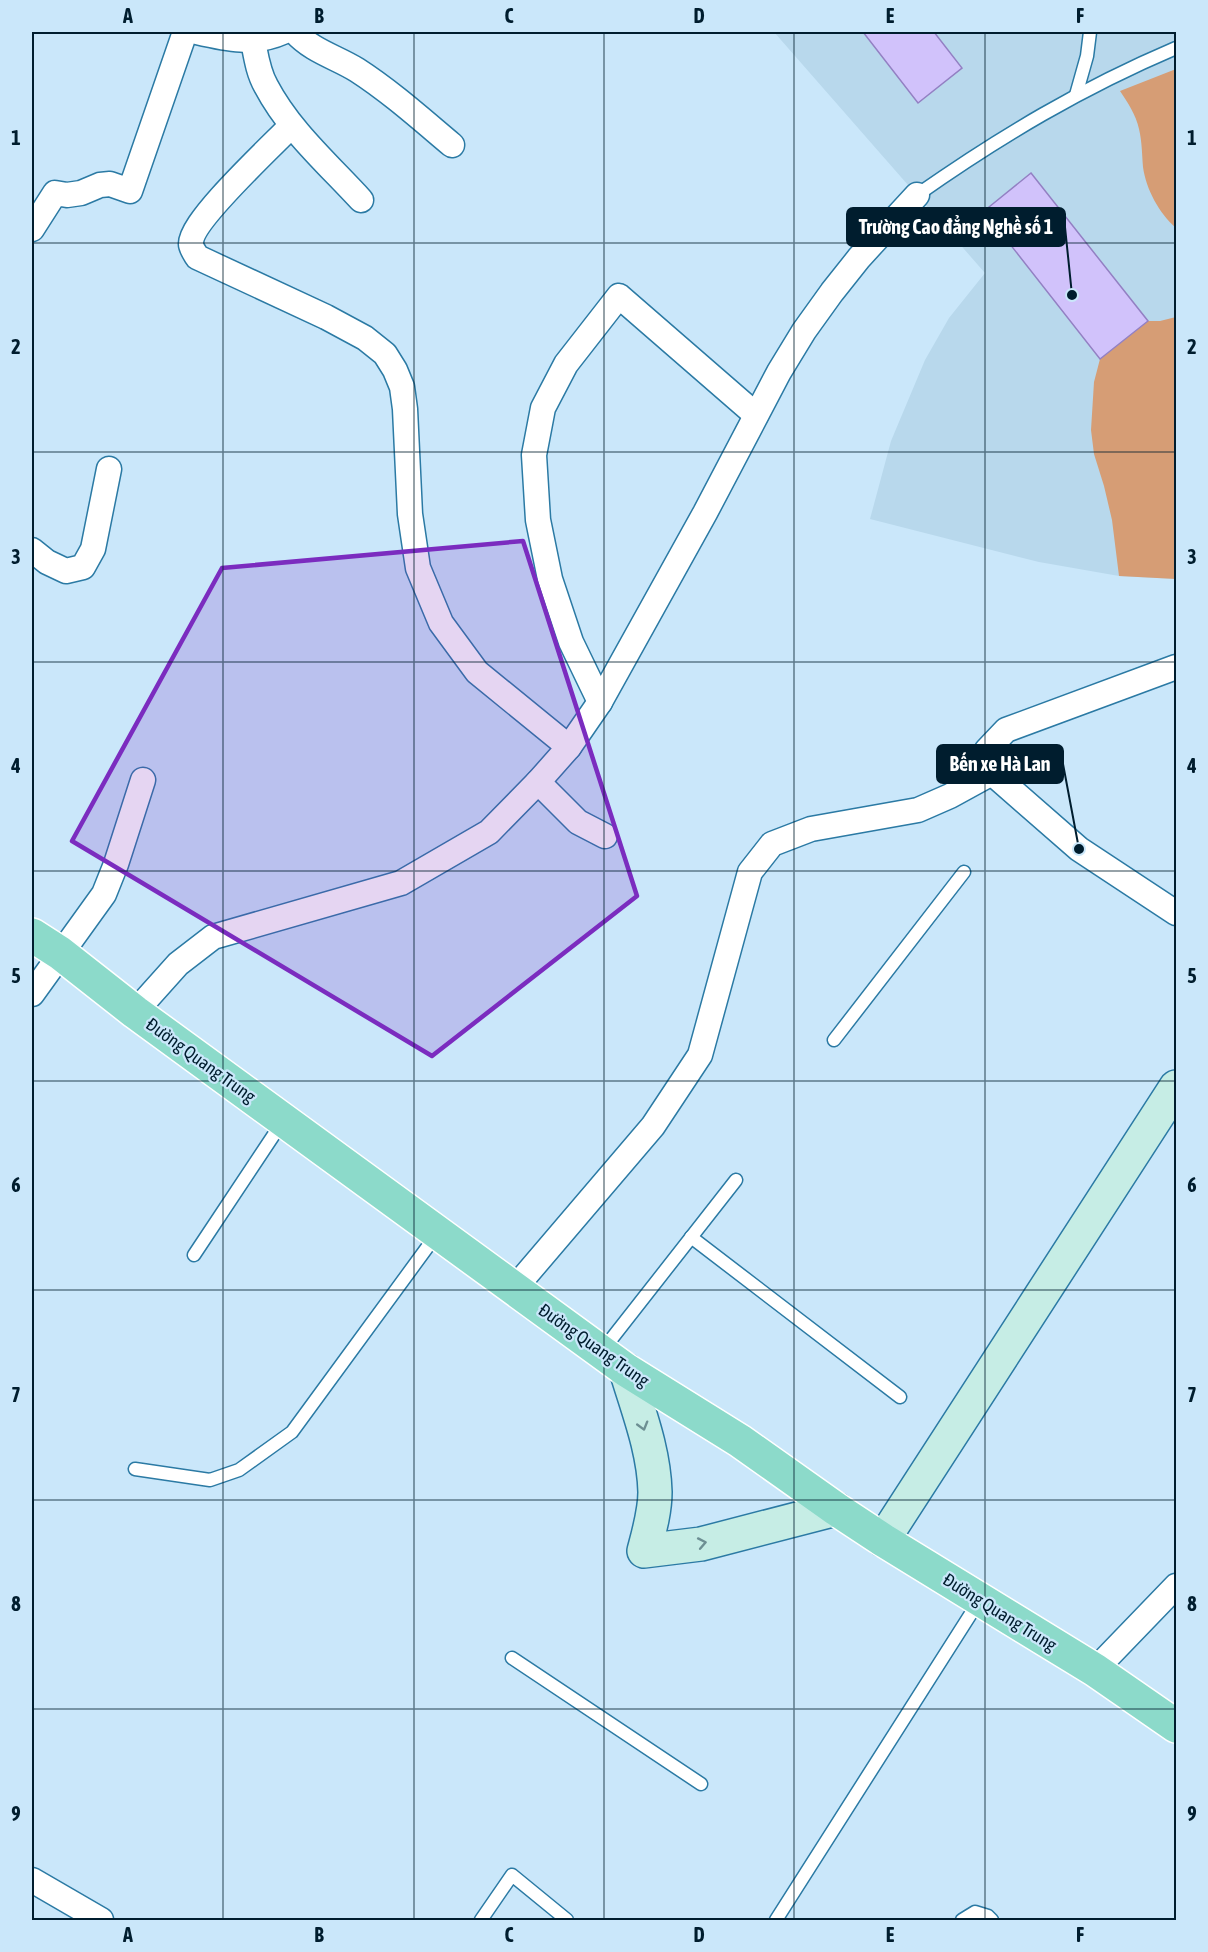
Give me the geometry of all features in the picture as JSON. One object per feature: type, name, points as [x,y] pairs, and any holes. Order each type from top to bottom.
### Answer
[{"type":"main road","name":"Đường Quang Trung","points":[[32,935],[60,953],[135,1012],[614,1361],[740,1441],[883,1540],[1095,1670],[1176,1726]]},
{"type":"street","points":[[32,229],[54,193],[67,195],[110,184],[130,191],[185,32]]},
{"type":"street","points":[[197,32],[232,40],[253,41],[283,32]]},
{"type":"street","points":[[295,32],[313,48],[357,69],[452,145]]},
{"type":"street","points":[[253,41],[257,64],[265,85],[291,126],[361,200]]},
{"type":"street","points":[[291,126],[206,215],[194,233],[191,245],[197,257],[326,317],[365,338],[385,354],[402,387],[410,514],[418,568],[441,623],[477,672],[568,747]]},
{"type":"street","points":[[135,1012],[178,964],[213,937],[401,883],[489,832],[538,782],[568,747],[600,702],[705,513],[779,372],[832,292],[873,242],[917,195]]},
{"type":"street","points":[[600,702],[567,631],[550,579],[538,520],[534,455],[543,408],[566,364],[619,296],[756,415]]},
{"type":"street","points":[[32,550],[66,571],[83,567],[93,549],[109,469]]},
{"type":"street","points":[[1176,666],[1006,729],[987,750],[988,765],[992,773],[1079,849],[1176,913]]},
{"type":"street","points":[[514,1288],[653,1126],[700,1055],[750,872],[772,844],[811,829],[918,810],[992,773]]},
{"type":"street","points":[[32,994],[104,894],[143,780]]},
{"type":"street","points":[[538,782],[578,822],[605,836]]},
{"type":"street","points":[[883,1540],[1176,1087]]},
{"type":"street","points":[[614,1361],[652,1457],[655,1493],[644,1551],[701,1544],[836,1509]]},
{"type":"street","points":[[1095,1670],[1176,1586]]},
{"type":"street","points":[[32,1880],[101,1920]]},
{"type":"lane","points":[[1076,95],[1088,57],[1089,32]]},
{"type":"lane","points":[[917,195],[1021,125],[1132,67],[1176,48]]},
{"type":"lane","points":[[834,1040],[964,872]]},
{"type":"lane","points":[[194,1255],[284,1120]]},
{"type":"lane","points":[[614,1361],[692,1237],[736,1180]]},
{"type":"lane","points":[[135,1469],[210,1480],[239,1470],[292,1432],[438,1233]]},
{"type":"lane","points":[[692,1237],[900,1397]]},
{"type":"lane","points":[[776,1920],[980,1600]]},
{"type":"lane","points":[[512,1658],[701,1784]]},
{"type":"lane","points":[[481,1920],[512,1875],[567,1920]]},
{"type":"lane","points":[[962,1920],[975,1912],[988,1916],[992,1920]]},
{"type":"highlighted area","points":[[523,541],[637,896],[432,1056],[72,841],[222,568]]},
{"type":"shaded area","points":[[774,32],[1176,32],[1176,579],[1119,576],[1039,562],[870,519],[891,441],[925,360],[949,318],[985,273]]},
{"type":"shaded area","points":[[1176,69],[1176,228],[1164,215],[1150,192],[1143,167],[1138,124],[1120,91]]},
{"type":"shaded area","points":[[1176,317],[1176,579],[1119,576],[1112,520],[1094,454],[1091,430],[1094,382],[1100,359],[1148,321]]},
{"type":"building","points":[[863,32],[934,32],[962,68],[918,103]]},
{"type":"building","points":[[1031,173],[1148,321],[1100,359],[984,211]]},
{"type":"place","name":"Trường Cao đẳng Nghề số 1","points":[[1072,295]]},
{"type":"place","name":"Bến xe Hà Lan","points":[[1079,849]]}]
